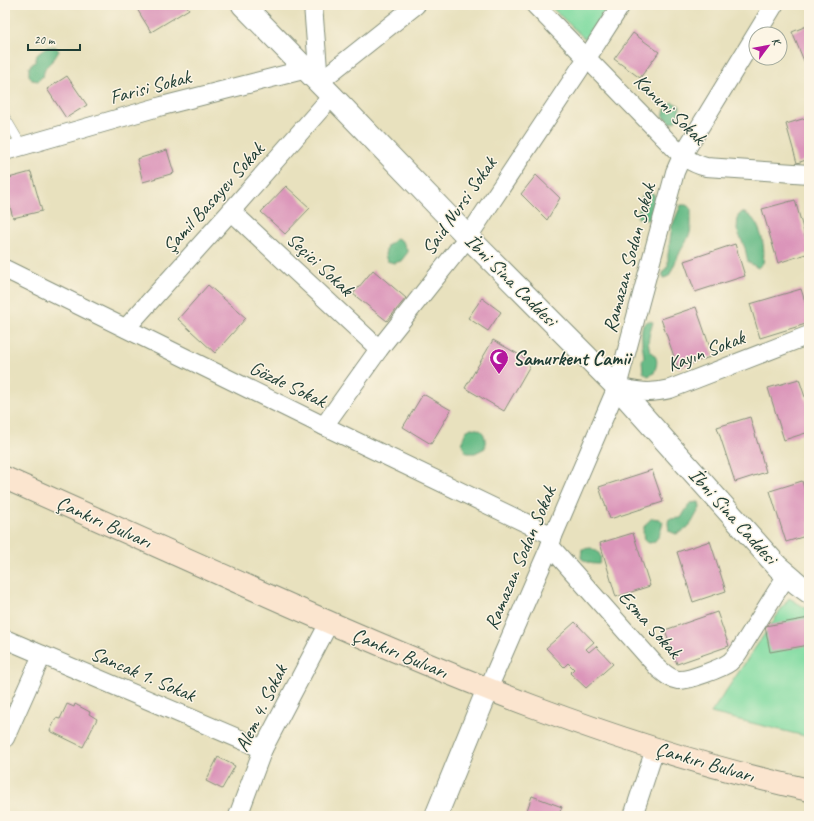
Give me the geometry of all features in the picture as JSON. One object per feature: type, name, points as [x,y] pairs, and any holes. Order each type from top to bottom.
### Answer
[{"type":"main road","name":"Çankırı Bulvarı","points":[[5,478],[329,623],[488,689],[572,721],[655,749],[714,766],[809,790]]},
{"type":"street","name":"İbni Sina Caddesi","points":[[243,5],[468,237],[617,387],[763,551],[787,575],[809,592]]},
{"type":"street","points":[[313,5],[319,82]]},
{"type":"street","name":"Şamil Basayev Sokak","points":[[126,328],[231,211],[319,82],[416,5]]},
{"type":"street","name":"Kanuni Sokak","points":[[534,5],[682,156],[698,165],[706,167],[809,174]]},
{"type":"street","name":"Said Nursi Sokak","points":[[324,426],[379,349],[468,237],[621,5]]},
{"type":"street","name":"Ramazan Sodan Sokak","points":[[488,689],[617,387],[675,172],[682,156],[774,5]]},
{"type":"street","name":"Farisi Sokak","points":[[5,151],[162,106],[319,82]]},
{"type":"street","name":"Seçici Sokak","points":[[231,211],[379,349]]},
{"type":"street","name":"Gözde Sokak","points":[[5,269],[324,426],[552,541]]},
{"type":"street","name":"Kayın Sokak","points":[[617,387],[636,392],[658,392],[670,389],[809,335]]},
{"type":"street","name":"Esma Sokak","points":[[552,541],[659,669],[669,678],[679,680],[692,678],[715,670],[729,662],[738,653],[787,575]]},
{"type":"street","name":"Alem 4. Sokak","points":[[238,816],[263,750],[329,623]]},
{"type":"street","name":"Sancak 1. Sokak","points":[[5,639],[263,750]]},
{"type":"street","points":[[5,738],[42,655]]},
{"type":"street","points":[[436,816],[488,689]]},
{"type":"street","points":[[633,816],[655,749]]},
{"type":"lane","points":[[5,117],[22,146]]},
{"type":"green space","points":[[549,5],[609,5],[586,40]]},
{"type":"green space","points":[[47,47],[56,47],[59,51],[54,59],[45,68],[43,76],[38,81],[32,80],[29,75],[29,67],[35,62],[37,55]]},
{"type":"green space","points":[[672,102],[680,106],[676,121],[670,123],[663,116],[666,107]]},
{"type":"green space","points":[[647,192],[654,194],[655,201],[654,211],[648,220],[637,217],[642,196]]},
{"type":"green space","points":[[681,205],[686,205],[691,208],[690,233],[669,276],[664,278],[662,273],[668,266],[672,226]]},
{"type":"green space","points":[[742,212],[753,219],[762,239],[764,248],[763,263],[758,268],[748,262],[745,248],[737,230],[738,216]]},
{"type":"green space","points":[[397,238],[403,242],[408,252],[401,261],[394,263],[387,261],[385,255],[387,246]]},
{"type":"green space","points":[[648,321],[653,322],[648,340],[649,347],[657,361],[654,373],[648,376],[643,372],[642,361],[644,357],[642,328]]},
{"type":"green space","points":[[471,428],[481,431],[485,440],[485,448],[475,453],[467,453],[463,447],[463,440],[466,431]]},
{"type":"green space","points":[[699,502],[700,508],[693,521],[686,529],[676,534],[669,531],[669,519],[681,518],[690,503]]},
{"type":"green space","points":[[652,518],[659,519],[663,522],[659,536],[654,542],[649,543],[644,540],[643,530],[645,525]]},
{"type":"green space","points":[[591,548],[598,552],[601,557],[599,564],[589,563],[581,558],[582,549]]},
{"type":"green space","points":[[789,598],[809,610],[809,737],[711,713]]},
{"type":"building","points":[[144,5],[186,5],[189,9],[151,32],[137,9]]},
{"type":"building","points":[[809,25],[809,73],[792,32]]},
{"type":"building","points":[[633,33],[659,52],[640,78],[614,59]]},
{"type":"building","points":[[67,76],[87,105],[66,118],[47,89]]},
{"type":"building","points":[[809,117],[809,159],[797,163],[786,124]]},
{"type":"building","points":[[167,150],[174,173],[143,182],[137,159]]},
{"type":"building","points":[[31,172],[42,211],[13,218],[5,188],[5,179]]},
{"type":"building","points":[[536,175],[560,198],[547,220],[521,194]]},
{"type":"building","points":[[286,186],[310,208],[285,234],[261,212]]},
{"type":"building","points":[[795,200],[809,253],[778,263],[762,209]]},
{"type":"building","points":[[735,244],[745,276],[695,292],[684,261]]},
{"type":"building","points":[[373,270],[406,298],[387,321],[353,294]]},
{"type":"building","points":[[208,285],[246,318],[215,353],[178,319]]},
{"type":"building","points":[[801,289],[809,314],[809,323],[760,338],[750,304]]},
{"type":"building","points":[[482,298],[501,312],[488,331],[468,318]]},
{"type":"building","points":[[696,307],[713,356],[678,368],[661,319]]},
{"type":"building","name":"Samurkent Camii","points":[[493,340],[532,362],[504,411],[465,388]]},
{"type":"building","points":[[799,379],[809,409],[809,432],[784,440],[768,388]]},
{"type":"building","points":[[423,394],[451,410],[431,444],[403,427]]},
{"type":"building","points":[[750,417],[766,472],[735,482],[717,427]]},
{"type":"building","points":[[652,470],[663,502],[610,519],[599,487]]},
{"type":"building","points":[[802,481],[809,505],[809,535],[786,542],[770,491]]},
{"type":"building","points":[[633,533],[650,586],[616,597],[600,543]]},
{"type":"building","points":[[710,541],[726,591],[693,602],[677,552]]},
{"type":"building","points":[[717,612],[729,646],[677,664],[665,630]]},
{"type":"building","points":[[809,618],[809,645],[770,652],[765,626]]},
{"type":"building","points":[[575,622],[594,642],[586,649],[589,652],[596,646],[613,664],[586,688],[570,673],[574,669],[568,663],[564,667],[546,648]]},
{"type":"building","points":[[67,704],[74,707],[75,704],[90,712],[89,714],[97,719],[83,747],[50,731],[56,718],[60,719]]},
{"type":"building","points":[[218,757],[235,766],[222,789],[206,781]]},
{"type":"building","points":[[532,796],[562,807],[558,816],[525,816]]},
{"type":"place","name":"Samurkent Camii","points":[[499,375]]}]
